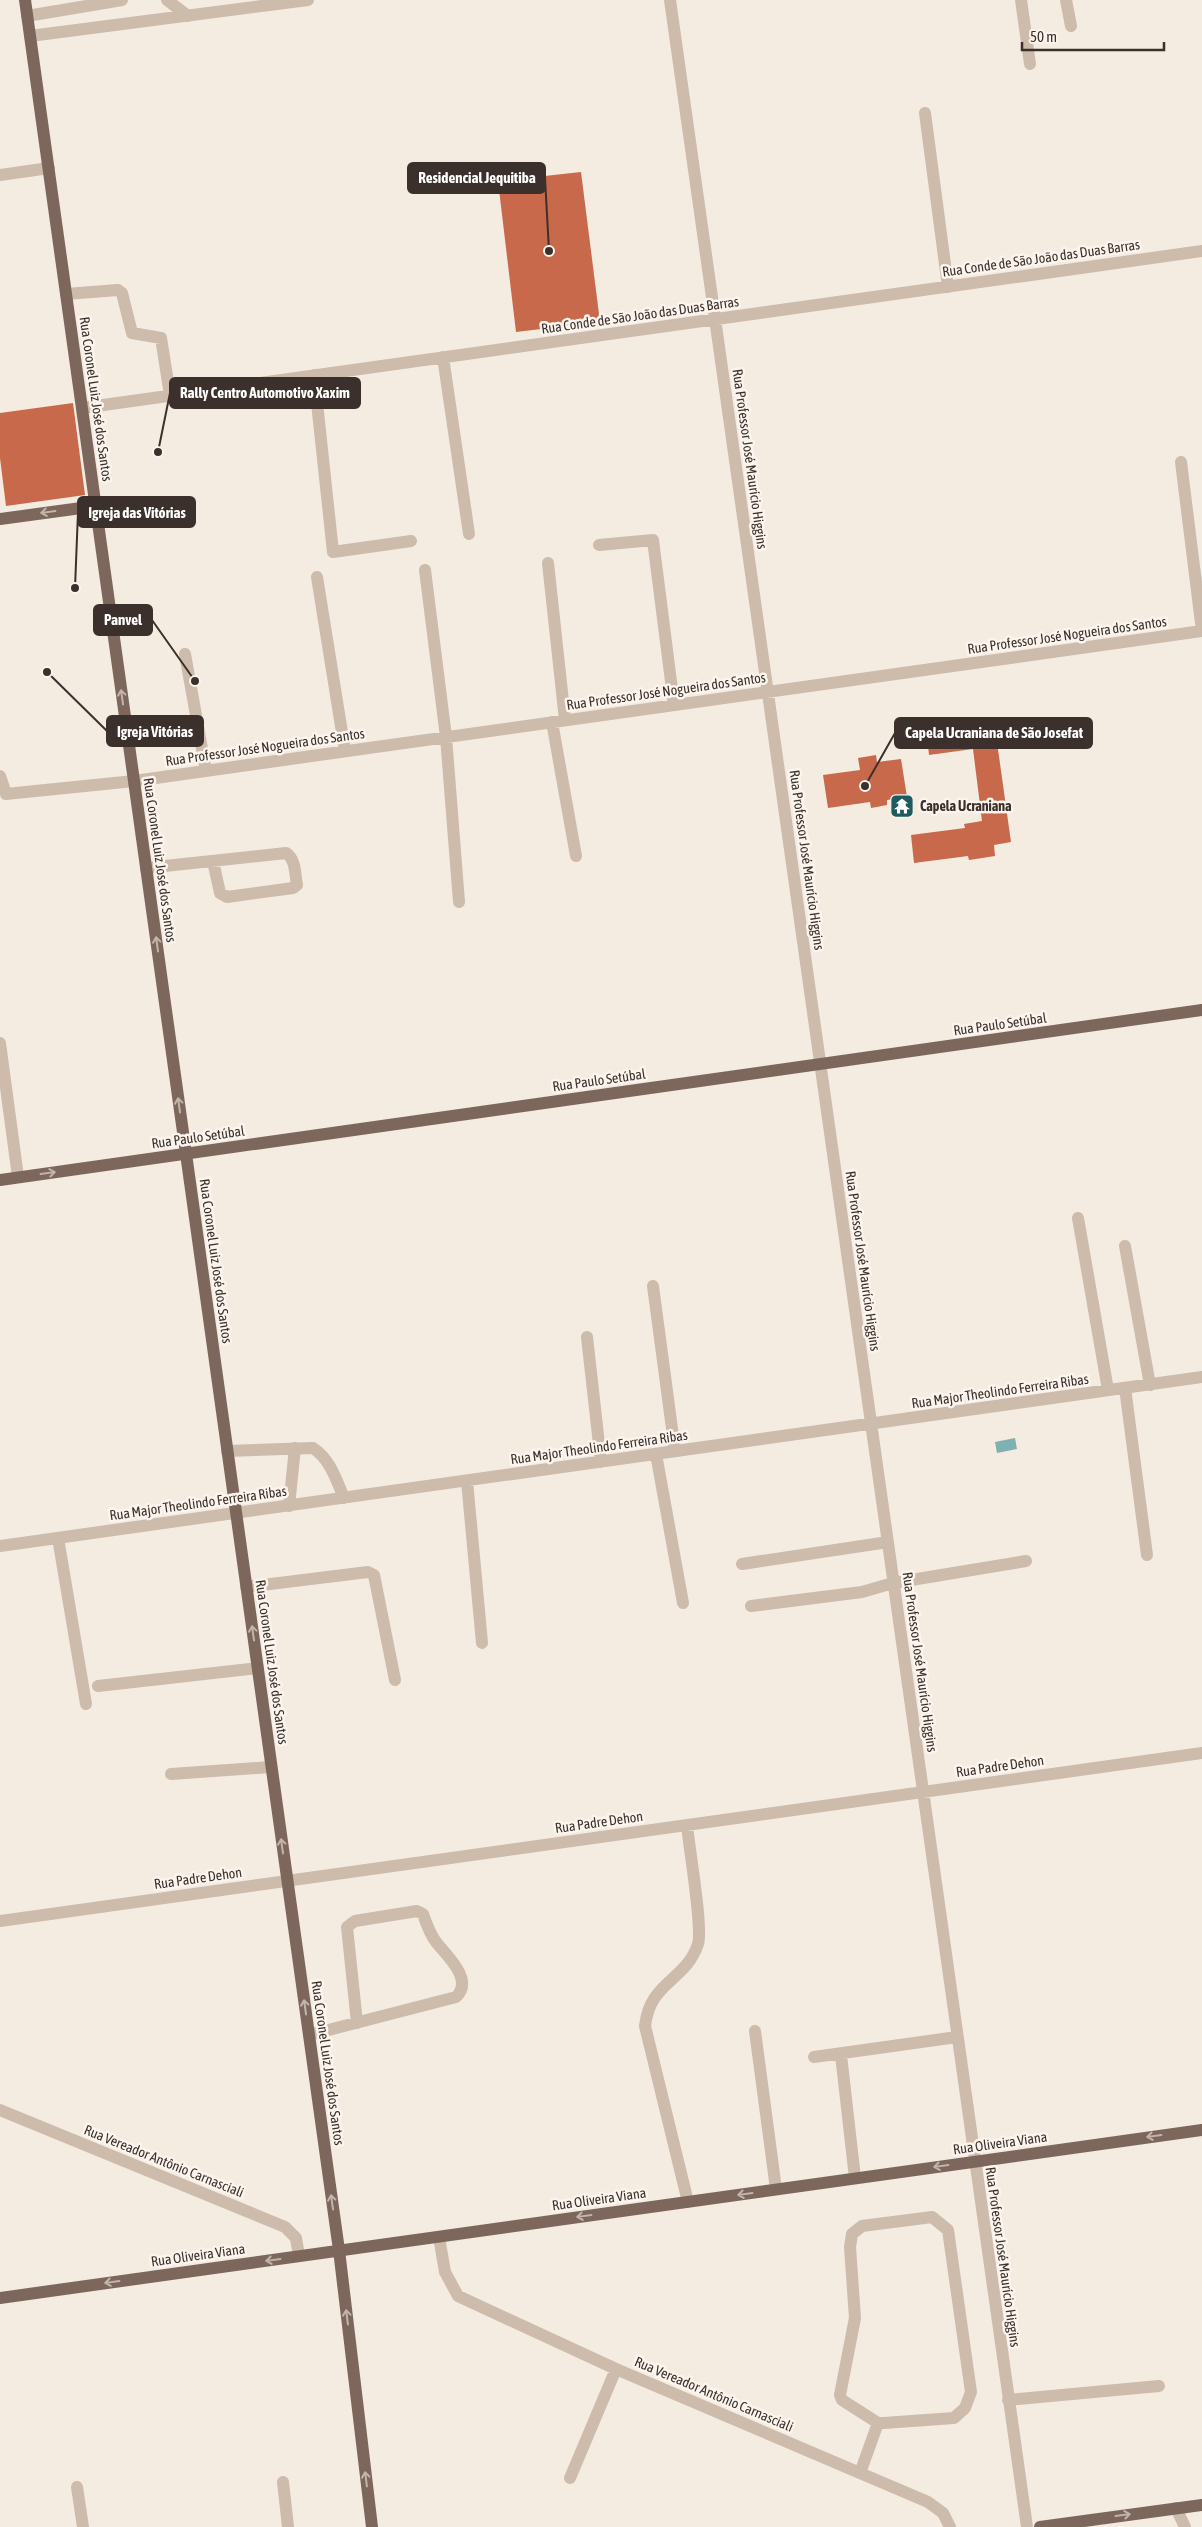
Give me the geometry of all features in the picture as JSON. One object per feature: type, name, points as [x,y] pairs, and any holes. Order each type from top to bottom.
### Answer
[{"type":"main road","name":"Rua Coronel Luiz José dos Santos","points":[[25,0],[339,2250],[372,2527]]},
{"type":"main road","points":[[0,519],[96,506]]},
{"type":"main road","name":"Rua Paulo Setúbal","points":[[0,1180],[1202,1010]]},
{"type":"main road","name":"Rua Oliveira Viana","points":[[0,2298],[1202,2130]]},
{"type":"main road","points":[[1040,2527],[1099,2523],[1202,2504]]},
{"type":"street","points":[[27,16],[122,0]]},
{"type":"street","points":[[167,0],[188,16]]},
{"type":"street","points":[[30,36],[308,0]]},
{"type":"street","name":"Rua Professor José Maurício Higgins","points":[[670,0],[1027,2527]]},
{"type":"street","points":[[1021,0],[1030,64]]},
{"type":"street","points":[[1066,0],[1072,26]]},
{"type":"street","points":[[925,113],[948,287]]},
{"type":"street","points":[[0,175],[49,168]]},
{"type":"street","name":"Rua Conde de São João das Duas Barras","points":[[82,408],[1202,251]]},
{"type":"street","points":[[66,294],[118,290],[122,293],[132,333],[161,338],[170,395]]},
{"type":"street","points":[[443,357],[469,534]]},
{"type":"street","points":[[314,375],[333,552],[411,541]]},
{"type":"street","points":[[1181,462],[1202,631]]},
{"type":"street","points":[[599,545],[653,540],[674,705]]},
{"type":"street","points":[[548,563],[565,720]]},
{"type":"street","points":[[425,570],[446,737],[459,902]]},
{"type":"street","points":[[317,577],[345,751]]},
{"type":"street","name":"Rua Professor José Nogueira dos Santos","points":[[0,776],[6,794],[134,781],[1202,631]]},
{"type":"street","points":[[185,654],[206,771]]},
{"type":"street","points":[[552,722],[576,856]]},
{"type":"street","points":[[146,868],[286,853],[290,856],[293,864],[296,885],[293,888],[222,895],[212,861]]},
{"type":"street","points":[[0,1043],[18,1177]]},
{"type":"street","points":[[1078,1218],[1108,1390]]},
{"type":"street","points":[[1126,1246],[1150,1385]]},
{"type":"street","points":[[653,1286],[675,1451]]},
{"type":"street","points":[[587,1337],[601,1462]]},
{"type":"street","name":"Rua Major Theolindo Ferreira Ribas","points":[[0,1546],[1202,1377]]},
{"type":"street","points":[[1125,1388],[1147,1555]]},
{"type":"street","points":[[289,1506],[295,1448]]},
{"type":"street","points":[[227,1451],[312,1448],[322,1454],[329,1463],[344,1498]]},
{"type":"street","points":[[656,1454],[682,1603]]},
{"type":"street","points":[[467,1480],[482,1643]]},
{"type":"street","points":[[58,1538],[86,1704]]},
{"type":"street","points":[[742,1564],[888,1542]]},
{"type":"street","points":[[751,1606],[862,1592],[893,1583],[1026,1561]]},
{"type":"street","points":[[246,1587],[368,1572],[374,1575],[395,1680]]},
{"type":"street","points":[[98,1686],[258,1668]]},
{"type":"street","name":"Rua Padre Dehon","points":[[0,1921],[1202,1753]]},
{"type":"street","points":[[171,1774],[271,1767]]},
{"type":"street","points":[[687,1825],[698,1943],[687,1965],[658,1992],[650,2003],[647,2009],[645,2026],[688,2202]]},
{"type":"street","points":[[309,2035],[357,2023],[456,1997],[462,1992],[464,1984],[456,1967],[435,1940],[423,1914],[417,1911],[355,1921],[347,1927],[357,2023]]},
{"type":"street","points":[[755,2031],[776,2189]]},
{"type":"street","points":[[814,2058],[957,2037]]},
{"type":"street","points":[[841,2055],[854,2178]]},
{"type":"street","name":"Rua Vereador Antônio Carnasciali","points":[[0,2110],[285,2228],[296,2238],[299,2256]]},
{"type":"street","points":[[932,2217],[948,2230],[971,2392],[965,2408],[954,2418],[878,2423],[842,2400],[840,2395],[855,2318],[850,2247],[852,2234],[862,2226],[932,2217]]},
{"type":"street","name":"Rua Vereador Antônio Carnasciali","points":[[439,2237],[445,2272],[458,2296],[616,2369],[928,2502],[943,2513],[950,2527]]},
{"type":"street","points":[[570,2478],[616,2369]]},
{"type":"street","points":[[1008,2400],[1159,2386]]},
{"type":"street","points":[[860,2473],[878,2423]]},
{"type":"street","points":[[283,2482],[288,2527]]},
{"type":"street","points":[[77,2487],[83,2527]]},
{"type":"street","points":[[1176,2508],[1185,2527]]},
{"type":"water","points":[[1015,1438],[1017,1449],[997,1453],[995,1442]]},
{"type":"building","points":[[581,172],[600,322],[516,332],[498,181]]},
{"type":"building","points":[[73,403],[85,495],[6,506],[0,458],[0,413]]},
{"type":"building","points":[[995,728],[1011,842],[994,845],[995,856],[969,860],[968,856],[914,863],[911,835],[965,828],[964,824],[982,821],[973,749],[929,755],[927,737]]},
{"type":"building","points":[[876,755],[877,762],[901,759],[907,797],[887,800],[887,805],[871,808],[870,802],[828,808],[823,775],[860,770],[858,758]]},
{"type":"place","name":"Residencial Jequitiba","points":[[549,251]]},
{"type":"place","name":"Rally Centro Automotivo Xaxim","points":[[158,452]]},
{"type":"place","name":"Igreja das Vitórias","points":[[75,588]]},
{"type":"place","name":"Igreja Vitórias","points":[[47,672]]},
{"type":"place","name":"Panvel","points":[[195,681]]},
{"type":"place","name":"Capela Ucraniana de São Josefat","points":[[865,786]]},
{"type":"place","name":"Capela Ucraniana","points":[[902,806]]}]
